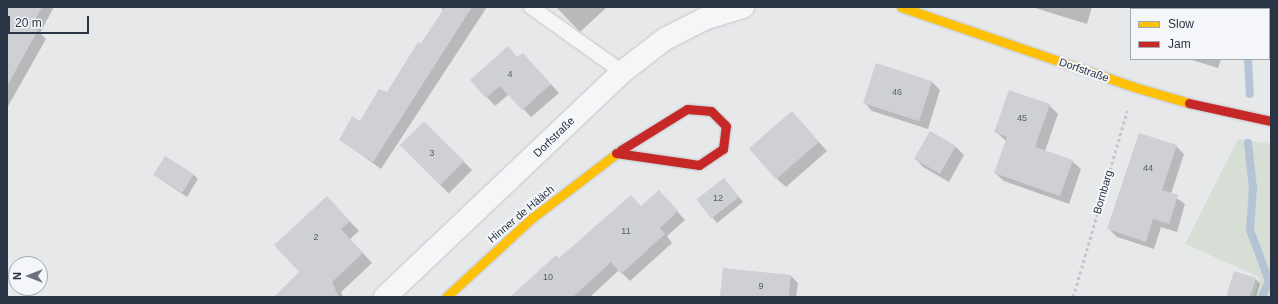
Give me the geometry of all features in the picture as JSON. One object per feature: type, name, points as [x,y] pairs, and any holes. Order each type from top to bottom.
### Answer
[{"type":"street","name":"Dorfstraße","points":[[385,297],[622,72],[665,39],[704,19],[743,7]]},
{"type":"street","name":"Dorfstraße","points":[[901,7],[1134,87],[1217,111],[1271,121]]},
{"type":"street","name":"Hinner de Hääch","points":[[446,297],[532,218],[616,153],[686,109],[711,111],[726,126],[723,149],[699,166],[616,153]]},
{"type":"lane","points":[[531,7],[622,72]]},
{"type":"path","name":"Bornbarg","points":[[1073,297],[1134,87]]},
{"type":"shaded area","points":[[1238,139],[1271,144],[1271,297],[1254,297],[1259,277],[1185,244]]},
{"type":"building","points":[[7,7],[42,7],[32,26],[38,30],[7,86]]},
{"type":"building","points":[[445,7],[472,7],[373,162],[339,140],[352,116],[360,121],[379,89],[387,92],[418,42],[421,44]]},
{"type":"building","points":[[508,46],[518,58],[523,53],[551,84],[522,110],[500,86],[486,98],[470,80]]},
{"type":"building","points":[[876,63],[932,81],[919,121],[863,103]]},
{"type":"building","points":[[1009,90],[1050,104],[1035,147],[1073,160],[1060,196],[994,173],[1007,137],[994,132]]},
{"type":"building","points":[[792,111],[819,142],[776,179],[749,148]]},
{"type":"building","points":[[424,121],[464,161],[440,185],[400,145]]},
{"type":"building","points":[[930,131],[956,146],[940,174],[914,159]]},
{"type":"building","points":[[1139,133],[1177,145],[1162,190],[1178,195],[1169,224],[1153,219],[1146,242],[1107,229]]},
{"type":"building","points":[[165,156],[194,174],[182,193],[153,175]]},
{"type":"building","points":[[724,178],[739,197],[711,218],[696,200]]},
{"type":"building","points":[[659,190],[678,211],[660,228],[665,234],[621,274],[611,262],[573,297],[510,297],[556,255],[559,258],[631,195],[641,206]]},
{"type":"building","points":[[327,196],[350,221],[341,229],[363,253],[332,282],[339,297],[274,297],[299,272],[274,245]]},
{"type":"building","points":[[723,268],[791,275],[789,297],[720,297]]},
{"type":"building","points":[[1234,271],[1256,278],[1250,297],[1226,297]]},
{"type":"waterway","points":[[1248,60],[1250,94]]},
{"type":"waterway","points":[[1248,143],[1253,188],[1250,230],[1269,281],[1262,297]]},
{"type":"traffic: slow","points":[[901,7],[1134,87],[1189,103]]},
{"type":"traffic: slow","points":[[446,297],[532,218],[621,150]]},
{"type":"traffic: jam","points":[[1189,103],[1271,121]]},
{"type":"traffic: jam","points":[[616,153],[699,165],[723,149],[726,126],[711,111],[687,109],[621,150]]}]
